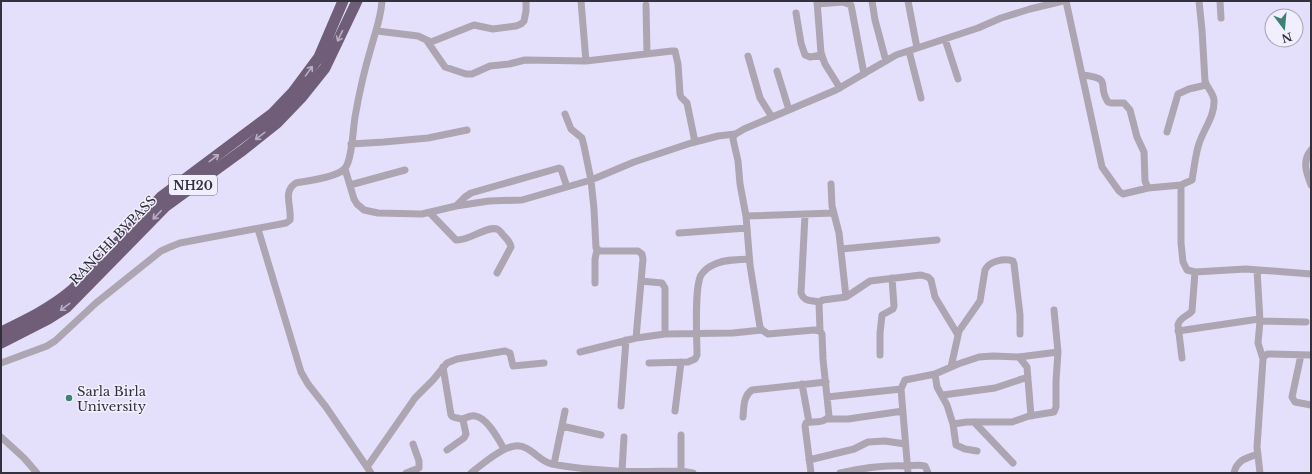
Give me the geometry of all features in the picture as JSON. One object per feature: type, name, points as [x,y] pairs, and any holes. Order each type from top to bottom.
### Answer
[{"type":"highway","name":"RANCHI BYPASS","points":[[1,332],[59,301],[161,197],[272,114],[293,92],[319,57],[343,1]]},
{"type":"highway","name":"RANCHI BYPASS","points":[[1,343],[48,319],[67,307],[166,206],[243,150],[277,123],[301,98],[324,68],[357,1]]},
{"type":"street","points":[[1,363],[47,346],[55,341],[92,307],[161,251],[180,243],[281,225],[290,220],[289,191],[291,187],[296,184],[338,173],[345,169],[348,164],[362,82],[371,47],[379,25],[382,1]]},
{"type":"street","points":[[376,31],[418,36],[427,41],[435,42],[474,25],[493,29],[516,26],[521,24],[524,20],[526,1]]},
{"type":"street","points":[[581,1],[586,62]]},
{"type":"street","points":[[872,1],[875,20],[886,61]]},
{"type":"street","points":[[908,1],[913,49],[921,98]]},
{"type":"street","points":[[345,169],[357,204],[364,210],[370,212],[403,214],[430,213],[456,206],[489,201],[522,200],[591,180],[634,162],[695,142],[718,136],[735,134],[840,88],[896,55],[1030,9],[1063,1]]},
{"type":"street","points":[[1066,1],[1100,160],[1104,171],[1121,193],[1126,194],[1148,188],[1181,185],[1192,180],[1198,146],[1214,107],[1213,96],[1206,85],[1198,1]]},
{"type":"street","points":[[1220,1],[1221,18]]},
{"type":"street","points":[[840,88],[825,64],[822,55],[817,3],[843,2],[851,5],[864,74]]},
{"type":"street","points":[[646,5],[647,54]]},
{"type":"street","points":[[796,13],[801,43],[805,55],[810,57],[822,55]]},
{"type":"street","points":[[945,39],[958,80]]},
{"type":"street","points":[[427,41],[446,67],[466,74],[472,74],[490,66],[509,64],[525,60],[586,62],[672,51],[675,52],[680,94],[687,103],[695,142]]},
{"type":"street","points":[[748,56],[760,98],[772,117]]},
{"type":"street","points":[[777,71],[789,110]]},
{"type":"street","points":[[1083,76],[1097,77],[1100,79],[1102,82],[1104,96],[1108,102],[1124,103],[1130,110],[1137,137],[1144,152],[1145,181],[1148,188]]},
{"type":"street","points":[[1167,132],[1178,94],[1189,89],[1206,85]]},
{"type":"street","points":[[565,114],[571,129],[582,138],[591,180],[597,250],[595,259],[595,283]]},
{"type":"street","points":[[351,144],[428,138],[467,130]]},
{"type":"street","points":[[735,134],[733,140],[738,161],[740,184],[746,216],[749,259],[759,322],[762,330],[768,334],[814,330],[820,331]]},
{"type":"street","points":[[1311,150],[1306,159],[1305,165],[1311,185]]},
{"type":"street","points":[[456,206],[471,193],[558,168],[563,172],[567,186]]},
{"type":"street","points":[[350,185],[405,170]]},
{"type":"street","points":[[831,184],[834,213],[839,233],[846,297]]},
{"type":"street","points":[[1181,185],[1181,242],[1183,262],[1187,270],[1195,272],[1257,270],[1311,274]]},
{"type":"street","points":[[430,213],[456,240],[466,239],[493,229],[497,229],[501,232],[509,241],[511,247],[497,273]]},
{"type":"street","points":[[746,216],[834,213]]},
{"type":"street","points":[[805,215],[801,293],[805,300],[819,302],[823,300],[846,297],[870,281],[921,275],[928,277],[931,280],[938,302],[958,335]]},
{"type":"street","points":[[679,233],[747,228]]},
{"type":"street","points":[[258,229],[301,372],[369,470],[415,398],[433,380],[443,367],[452,360],[505,351],[510,353],[513,366],[544,363]]},
{"type":"street","points":[[840,249],[937,240]]},
{"type":"street","points":[[597,250],[640,252],[642,254],[643,259],[636,338]]},
{"type":"street","points":[[649,363],[693,361],[695,359],[697,355],[696,333],[698,286],[702,274],[712,265],[719,262],[749,259]]},
{"type":"street","points":[[951,367],[958,335],[980,301],[983,275],[986,267],[997,261],[1009,260],[1013,261],[1014,264],[1020,315],[1020,334]]},
{"type":"street","points":[[1257,270],[1260,320],[1258,343],[1263,359],[1261,405],[1258,426],[1260,473]]},
{"type":"street","points":[[1182,358],[1178,331],[1179,320],[1192,311],[1195,272]]},
{"type":"street","points":[[880,355],[882,315],[893,309],[894,306],[892,278]]},
{"type":"street","points":[[641,281],[662,283],[664,285],[665,334]]},
{"type":"street","points":[[819,302],[820,331],[822,334],[829,411],[829,416],[827,419]]},
{"type":"street","points":[[953,424],[974,422],[1012,422],[1031,416],[1052,413],[1056,410],[1058,352],[1054,310]]},
{"type":"street","points":[[1178,331],[1260,320],[1306,322]]},
{"type":"street","points":[[580,352],[626,340],[665,334],[733,333],[762,330]]},
{"type":"street","points":[[621,406],[626,340]]},
{"type":"street","points":[[907,470],[901,388],[905,380],[935,374],[979,357],[1019,356],[1058,352]]},
{"type":"street","points":[[1263,359],[1264,356],[1268,354],[1311,355]]},
{"type":"street","points":[[1301,355],[1292,397],[1295,402],[1311,406]]},
{"type":"street","points":[[1019,356],[1026,367],[1031,416]]},
{"type":"street","points":[[675,411],[681,362]]},
{"type":"street","points":[[443,367],[450,415],[462,419],[472,416],[480,418],[494,432],[504,449]]},
{"type":"street","points":[[935,374],[937,387],[943,396],[953,424],[956,445],[965,449],[977,451]]},
{"type":"street","points":[[943,396],[964,391],[996,388],[1028,377]]},
{"type":"street","points":[[743,417],[746,397],[752,390],[826,382]]},
{"type":"street","points":[[802,384],[809,422]]},
{"type":"street","points":[[828,397],[901,388]]},
{"type":"street","points":[[554,464],[565,411]]},
{"type":"street","points":[[811,473],[805,430],[806,423],[823,421],[827,419],[853,418],[903,411]]},
{"type":"street","points":[[447,450],[465,437],[466,431],[462,419]]},
{"type":"street","points":[[974,422],[1013,462]]},
{"type":"street","points":[[562,426],[601,434]]},
{"type":"street","points":[[680,471],[681,435]]},
{"type":"street","points":[[1,437],[24,458],[37,473]]},
{"type":"street","points":[[622,471],[624,437]]},
{"type":"street","points":[[809,460],[854,449],[868,442],[884,441],[905,444]]},
{"type":"street","points":[[406,473],[419,468],[419,461],[413,444]]},
{"type":"street","points":[[471,473],[504,449],[514,446],[524,448],[545,461],[554,464],[593,470],[680,471],[693,473]]},
{"type":"street","points":[[1234,473],[1241,460],[1258,454]]},
{"type":"street","points":[[840,473],[879,466],[897,465],[907,470],[921,465],[925,466],[928,473]]},
{"type":"place","name":"Sarla Birla University","points":[[69,398]]}]
